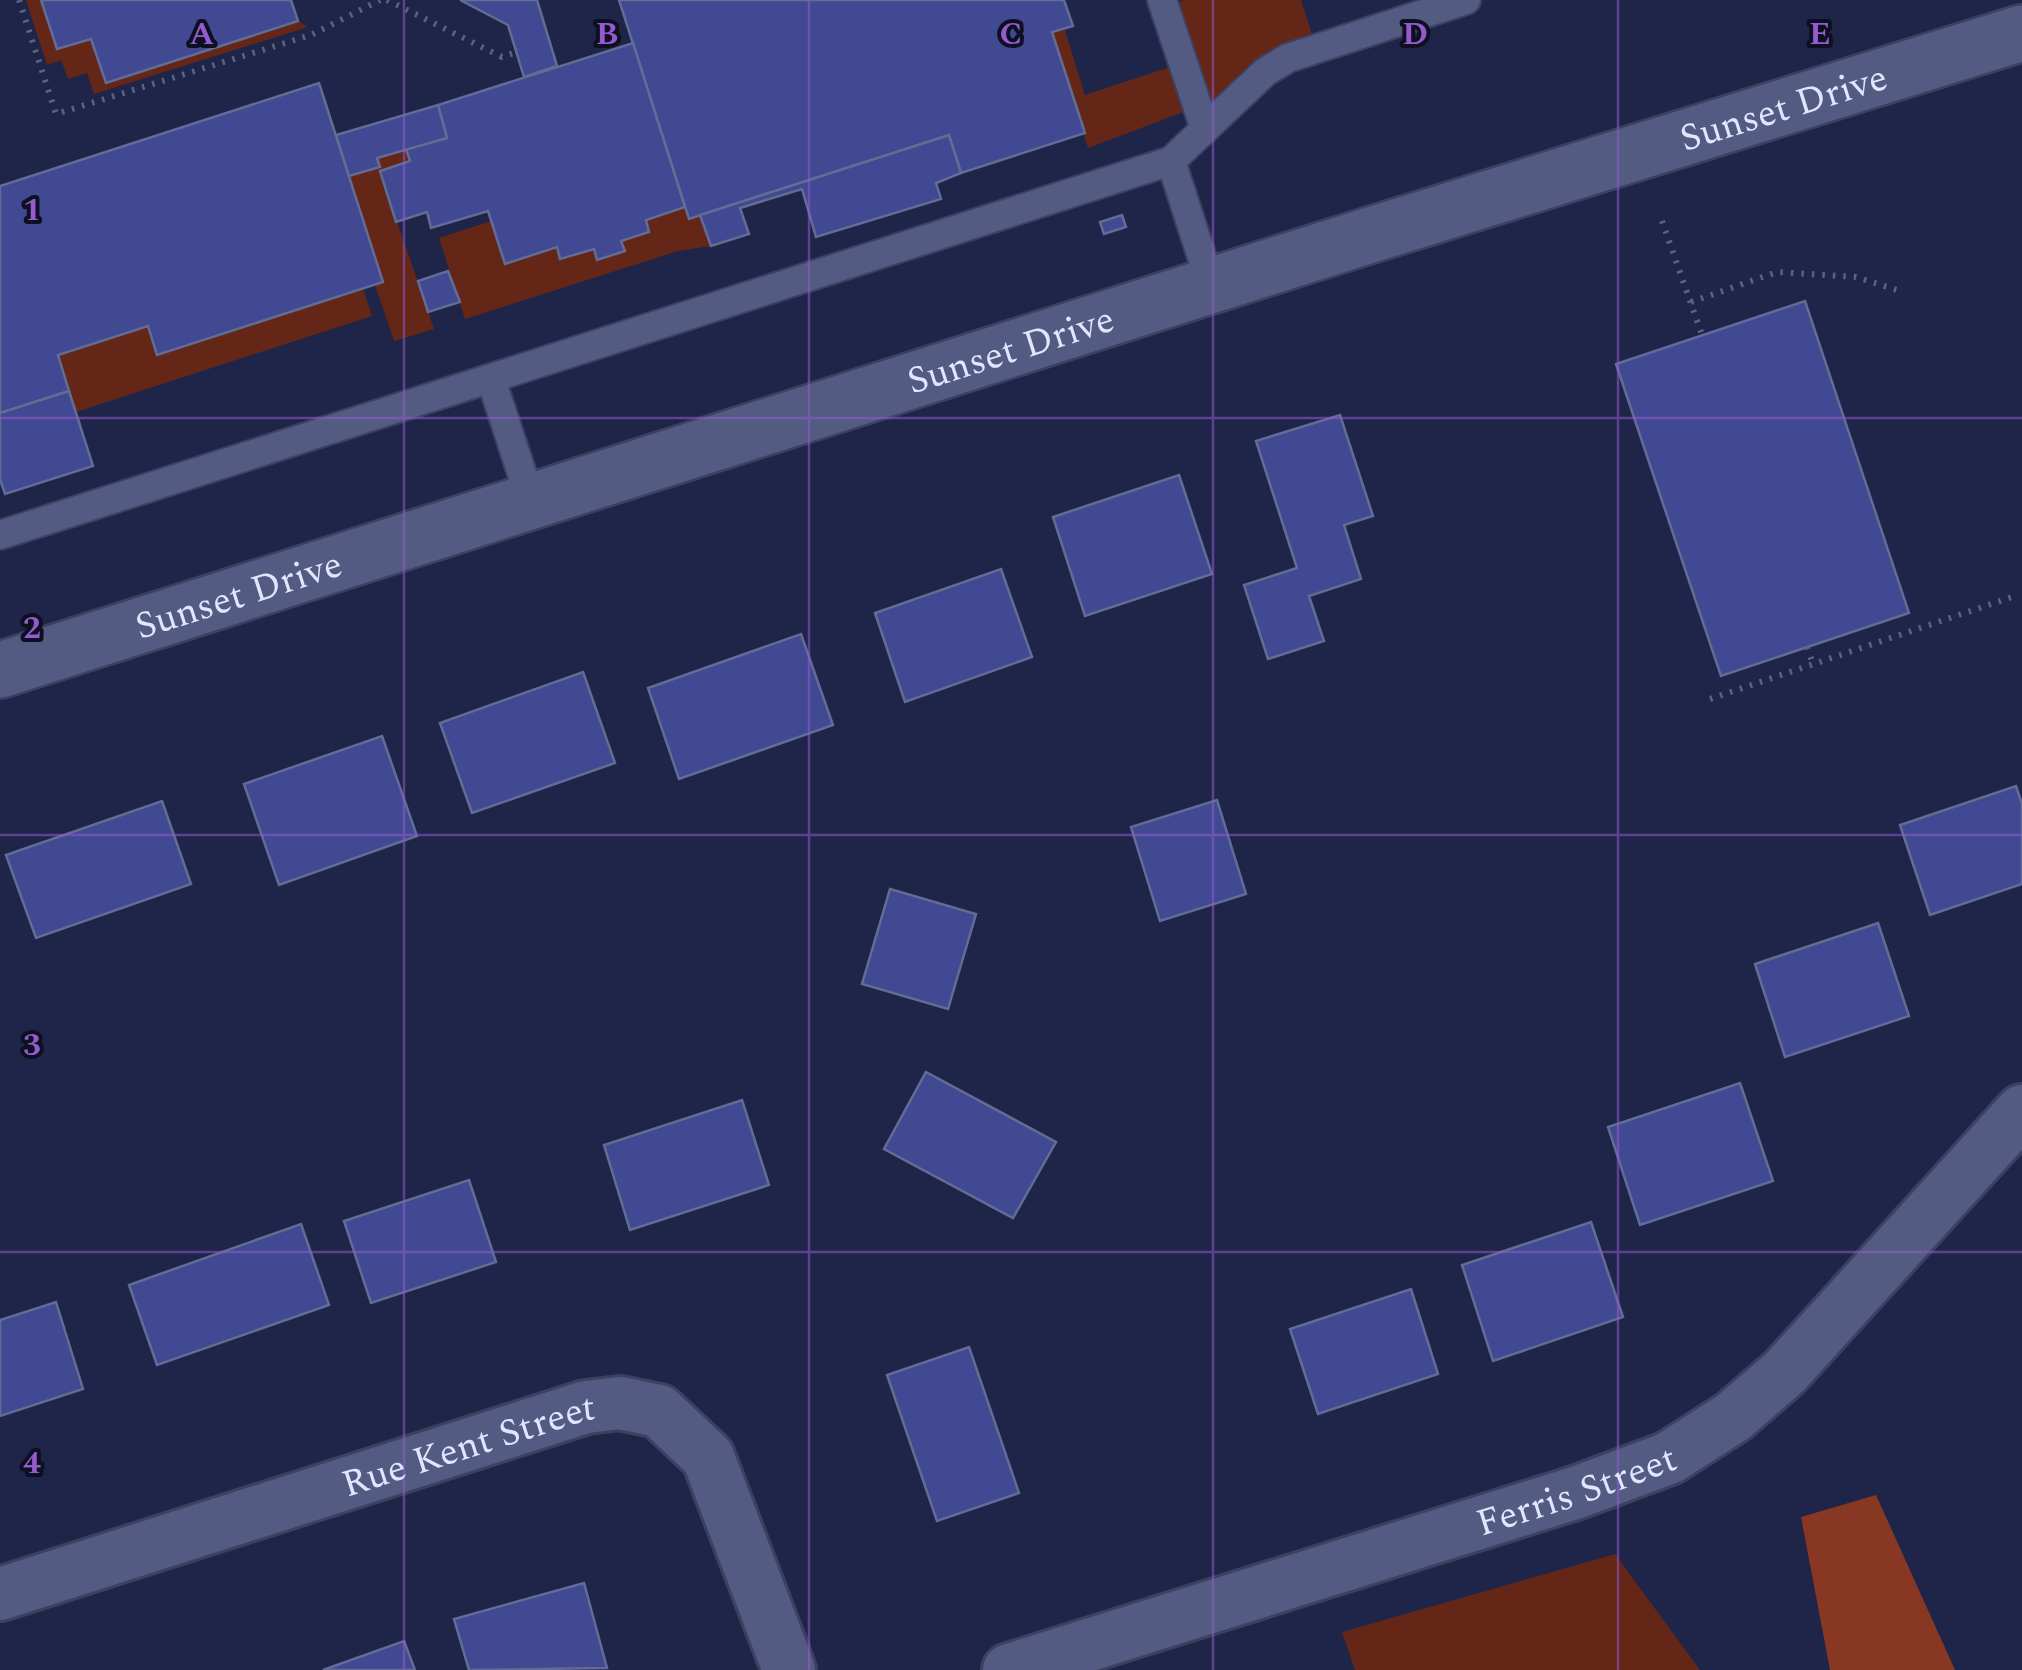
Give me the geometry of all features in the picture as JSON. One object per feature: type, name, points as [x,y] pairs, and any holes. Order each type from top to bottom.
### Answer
[{"type":"street","name":"Sunset Drive","points":[[0,670],[1211,285],[2022,33]]},
{"type":"street","name":"Ferris Street","points":[[1009,1670],[1575,1493],[1669,1458],[1733,1417],[1784,1372],[2022,1111]]},
{"type":"street","name":"Rue Kent Street","points":[[0,1594],[586,1408],[620,1403],[659,1411],[708,1457],[789,1670]]},
{"type":"lane","points":[[1162,0],[1205,129]]},
{"type":"lane","points":[[0,535],[1171,161],[1265,72],[1288,58],[1466,0]]},
{"type":"lane","points":[[1171,161],[1211,285]]},
{"type":"lane","points":[[491,378],[531,501]]},
{"type":"path","points":[[20,0],[56,114],[310,34],[384,0],[502,56],[517,52]]},
{"type":"path","points":[[1662,221],[1702,335]]},
{"type":"path","points":[[1691,302],[1777,272],[1856,277],[1903,292]]},
{"type":"path","points":[[1710,699],[2014,596]]},
{"type":"path","points":[[1807,647],[1814,664]]},
{"type":"shaded area","points":[[26,0],[41,0],[57,49],[91,39],[298,21],[308,27],[94,94],[87,73],[68,79],[61,60],[47,65]]},
{"type":"shaded area","points":[[1185,0],[1301,0],[1316,47],[1205,129],[1197,107],[1088,148],[1052,32],[1064,27],[1085,95],[1182,63],[1164,6]]},
{"type":"shaded area","points":[[406,149],[410,161],[380,172],[434,329],[394,341],[375,285],[382,282],[349,176],[379,167],[377,158]]},
{"type":"shaded area","points":[[685,207],[689,219],[700,215],[711,246],[678,251],[465,319],[439,238],[491,221],[505,264],[557,247],[561,259],[594,249],[598,260],[624,251],[621,241],[649,232],[646,220]]},
{"type":"shaded area","points":[[363,289],[372,316],[76,412],[58,355],[148,326],[158,355]]},
{"type":"shaded area","points":[[1876,1495],[1955,1670],[1830,1670],[1801,1517]]},
{"type":"shaded area","points":[[1615,1554],[1700,1670],[1355,1670],[1342,1632]]},
{"type":"building","points":[[41,0],[291,0],[298,21],[106,83],[91,39],[57,49]]},
{"type":"building","points":[[460,0],[537,0],[557,66],[524,77],[508,25]]},
{"type":"building","points":[[619,0],[1064,0],[1073,26],[1052,32],[1085,133],[961,173],[949,135],[689,219]]},
{"type":"building","points":[[633,43],[685,207],[646,220],[649,232],[621,241],[625,251],[597,260],[594,249],[560,259],[557,247],[505,264],[488,211],[431,228],[427,212],[396,222],[380,171],[410,161],[406,149],[447,138],[438,105]]},
{"type":"building","points":[[319,83],[383,282],[157,355],[148,326],[58,355],[69,391],[0,413],[0,186]]},
{"type":"building","points":[[438,105],[447,138],[377,158],[380,167],[349,176],[336,135]]},
{"type":"building","points":[[949,135],[961,173],[936,183],[941,199],[816,237],[802,189],[740,208],[749,234],[711,246],[700,215]]},
{"type":"building","points":[[1122,215],[1126,227],[1104,234],[1100,222]]},
{"type":"building","points":[[448,271],[460,302],[428,312],[418,281]]},
{"type":"building","points":[[1805,301],[1909,613],[1721,676],[1616,364]]},
{"type":"building","points":[[69,391],[93,466],[5,494],[0,479],[0,413]]},
{"type":"building","points":[[1340,415],[1373,516],[1344,525],[1361,579],[1309,596],[1324,641],[1268,659],[1244,585],[1297,568],[1256,441]]},
{"type":"building","points":[[1179,475],[1212,574],[1085,616],[1053,517]]},
{"type":"building","points":[[1001,569],[1032,657],[905,702],[875,613]]},
{"type":"building","points":[[801,634],[833,725],[679,779],[648,688]]},
{"type":"building","points":[[583,672],[615,763],[472,813],[440,723]]},
{"type":"building","points":[[382,736],[417,836],[279,885],[244,784]]},
{"type":"building","points":[[2016,786],[2022,804],[2022,884],[1930,915],[1900,825]]},
{"type":"building","points":[[1217,800],[1246,894],[1160,921],[1131,827]]},
{"type":"building","points":[[162,801],[191,884],[36,938],[6,855]]},
{"type":"building","points":[[890,889],[976,914],[948,1009],[862,984]]},
{"type":"building","points":[[1878,923],[1909,1016],[1785,1057],[1755,964]]},
{"type":"building","points":[[926,1072],[1056,1142],[1013,1218],[884,1149]]},
{"type":"building","points":[[1740,1083],[1773,1181],[1640,1225],[1608,1127]]},
{"type":"building","points":[[742,1100],[769,1185],[630,1230],[604,1145]]},
{"type":"building","points":[[469,1180],[496,1262],[371,1303],[344,1221]]},
{"type":"building","points":[[1591,1222],[1623,1317],[1493,1361],[1462,1265]]},
{"type":"building","points":[[301,1224],[329,1305],[157,1365],[129,1285]]},
{"type":"building","points":[[1411,1289],[1438,1374],[1318,1414],[1290,1329]]},
{"type":"building","points":[[56,1302],[83,1389],[0,1416],[0,1320]]},
{"type":"building","points":[[969,1347],[1019,1493],[937,1521],[887,1375]]},
{"type":"building","points":[[584,1583],[607,1668],[469,1670],[454,1619]]},
{"type":"building","points":[[404,1641],[415,1670],[323,1670]]}]
